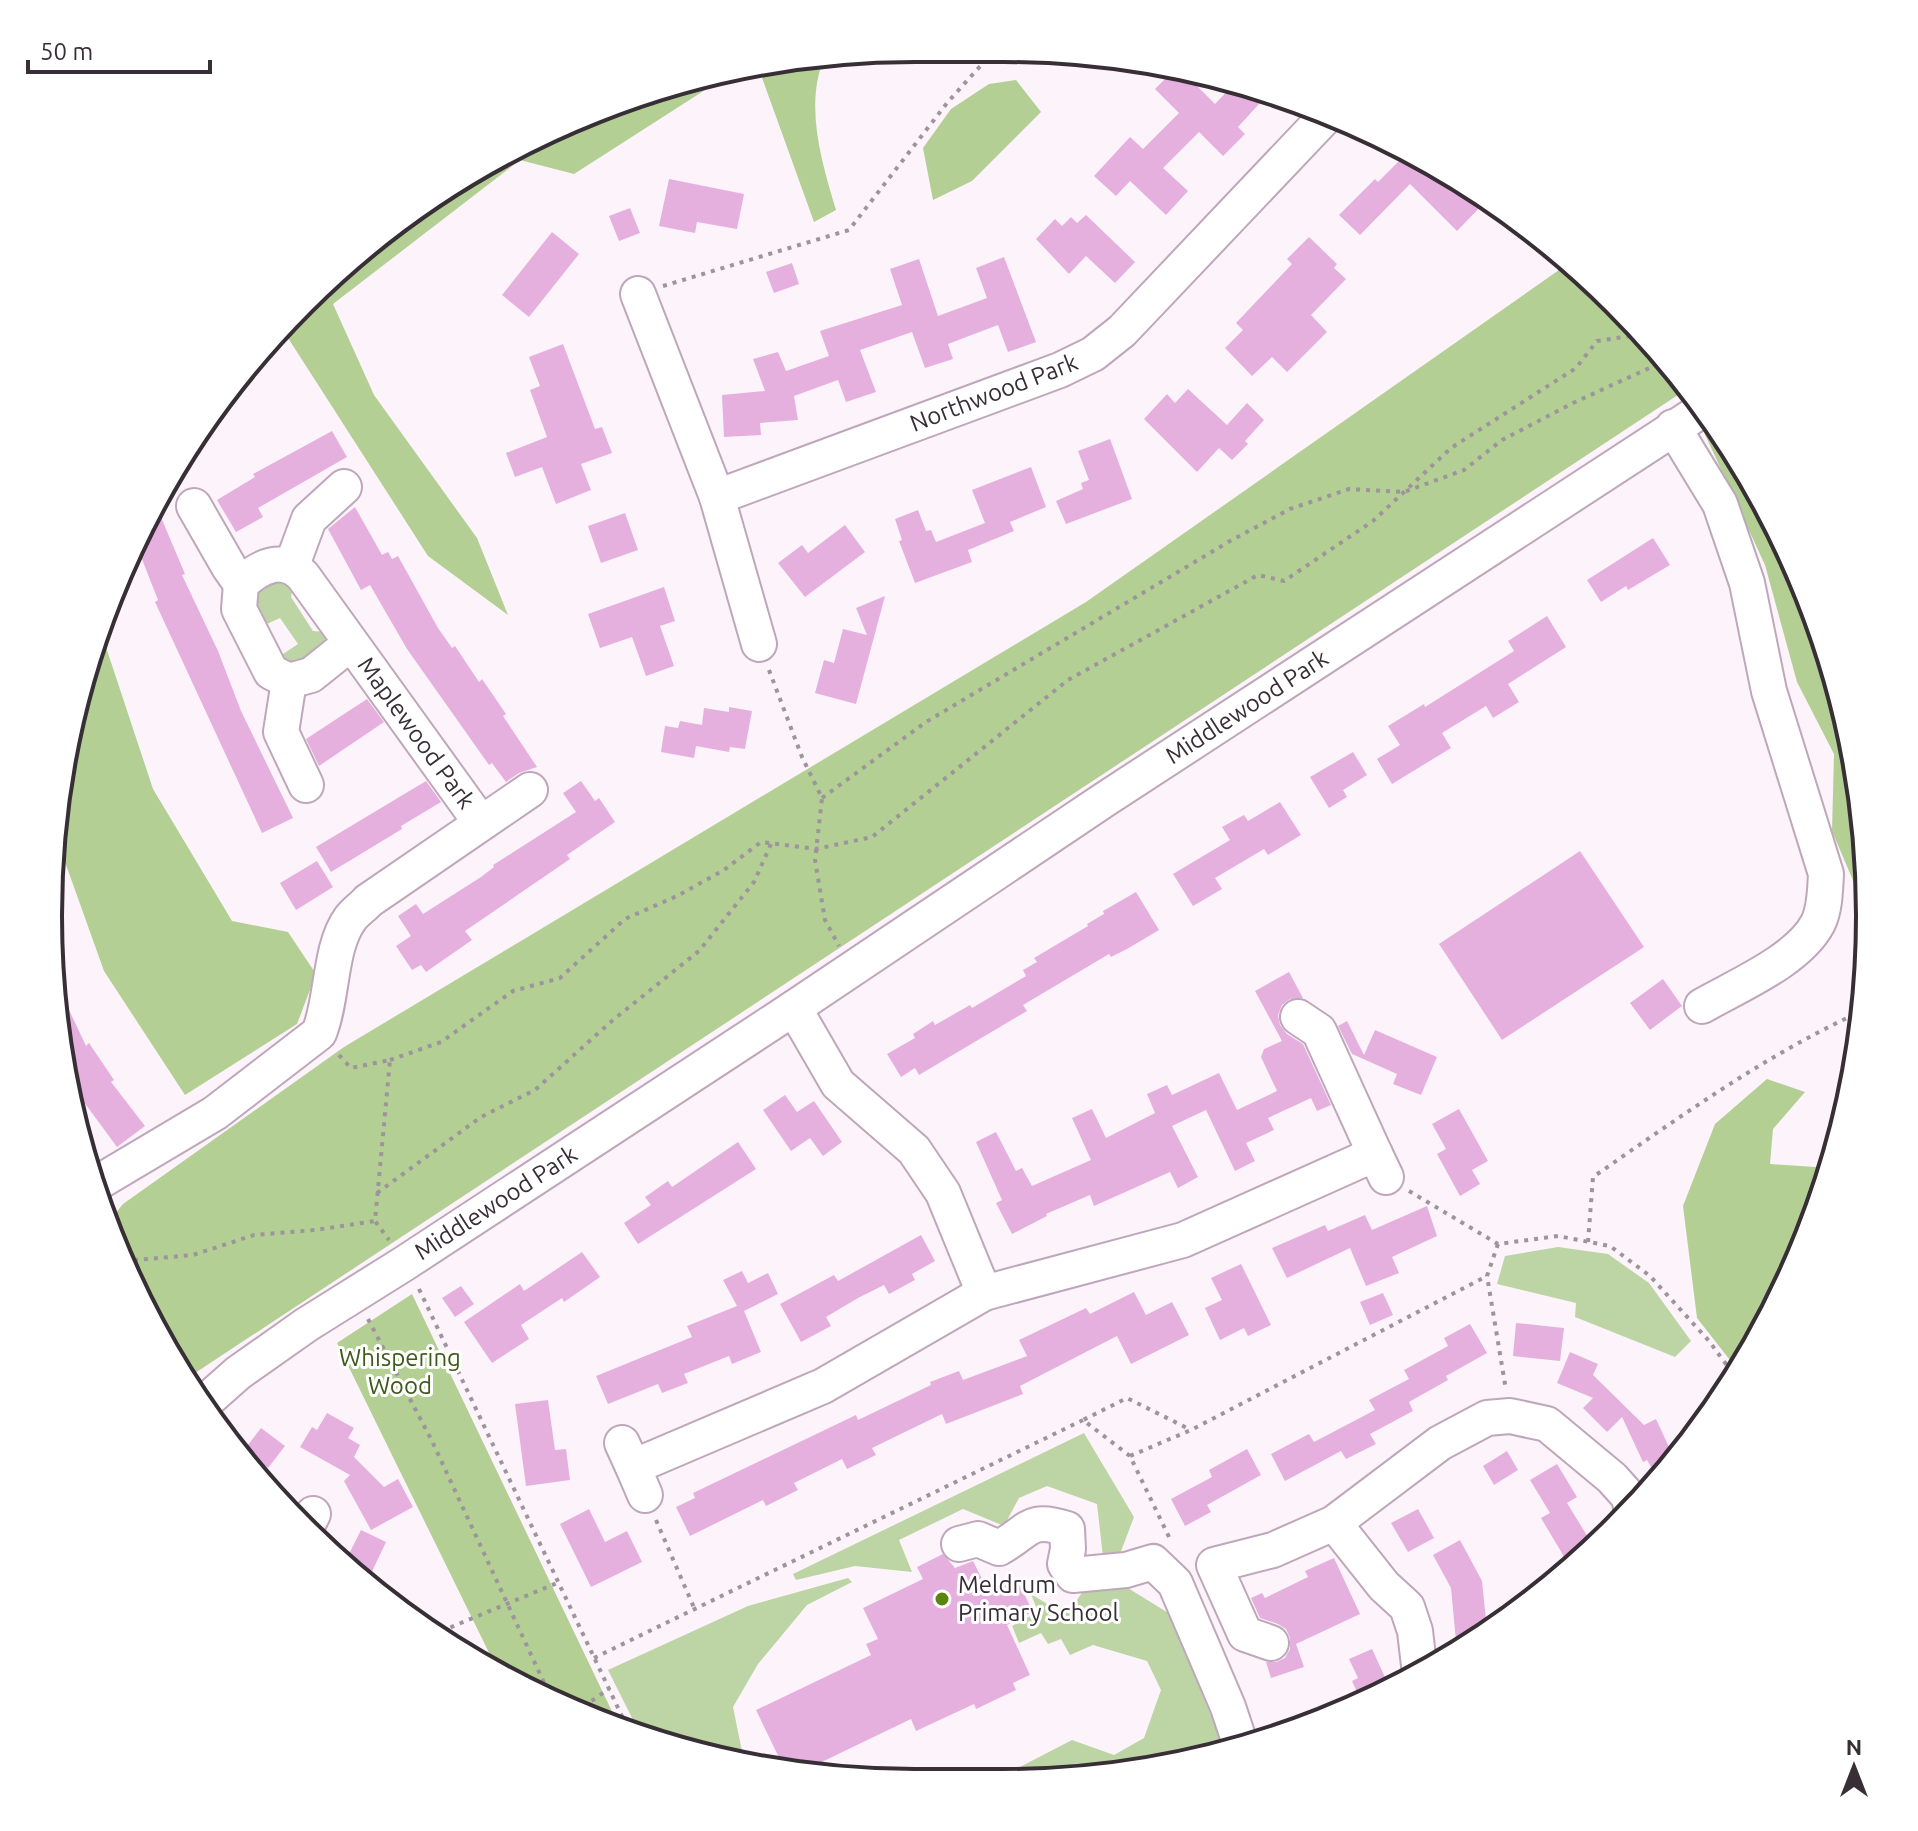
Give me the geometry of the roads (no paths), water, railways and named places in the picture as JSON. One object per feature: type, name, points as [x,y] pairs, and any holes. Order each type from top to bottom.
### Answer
[{"type":"street","name":"Northwood Park","points":[[717,497],[1060,370],[1093,354],[1122,331],[1319,123]]},
{"type":"street","points":[[638,294],[717,497],[759,644]]},
{"type":"street","name":"Middlewood Park","points":[[211,1397],[238,1373],[306,1325],[845,975],[1104,800],[1693,415]]},
{"type":"street","points":[[1673,427],[1720,504],[1729,530],[1747,583],[1769,691],[1826,874],[1825,897],[1818,924],[1794,953],[1702,1006]]},
{"type":"street","points":[[241,584],[252,573],[278,563],[292,565],[309,519],[344,487]]},
{"type":"street","points":[[194,506],[241,584],[239,609],[271,672],[289,681],[281,732],[306,785]]},
{"type":"street","name":"Maplewood Park","points":[[292,565],[481,823]]},
{"type":"street","name":"Maplewood Park","points":[[289,681],[311,675],[351,643]]},
{"type":"street","name":"Maplewood Park","points":[[103,1175],[215,1113],[319,1033],[327,1014],[338,948],[350,920],[368,901],[530,790]]},
{"type":"street","points":[[794,1008],[838,1084],[914,1150],[943,1193],[984,1293]]},
{"type":"street","points":[[633,1468],[823,1386],[984,1293],[1183,1240],[1375,1153],[1319,1031],[1298,1017]]},
{"type":"street","points":[[1271,1643],[1245,1634],[1214,1565],[1273,1550],[1334,1523],[1440,1443],[1487,1418],[1510,1416],[1547,1424],[1612,1478],[1628,1496]]},
{"type":"street","points":[[959,1544],[978,1539],[999,1548],[1018,1538],[1027,1527],[1047,1522],[1067,1529],[1065,1564],[1073,1575],[1126,1570],[1163,1554],[1238,1736]]},
{"type":"street","points":[[1334,1523],[1384,1586],[1407,1607],[1415,1631],[1418,1661]]},
{"type":"place","name":"Meldrum Primary School","points":[[942,1599]]},
{"type":"park label","name":"Whispering Wood","points":[[400,1372]]}]
